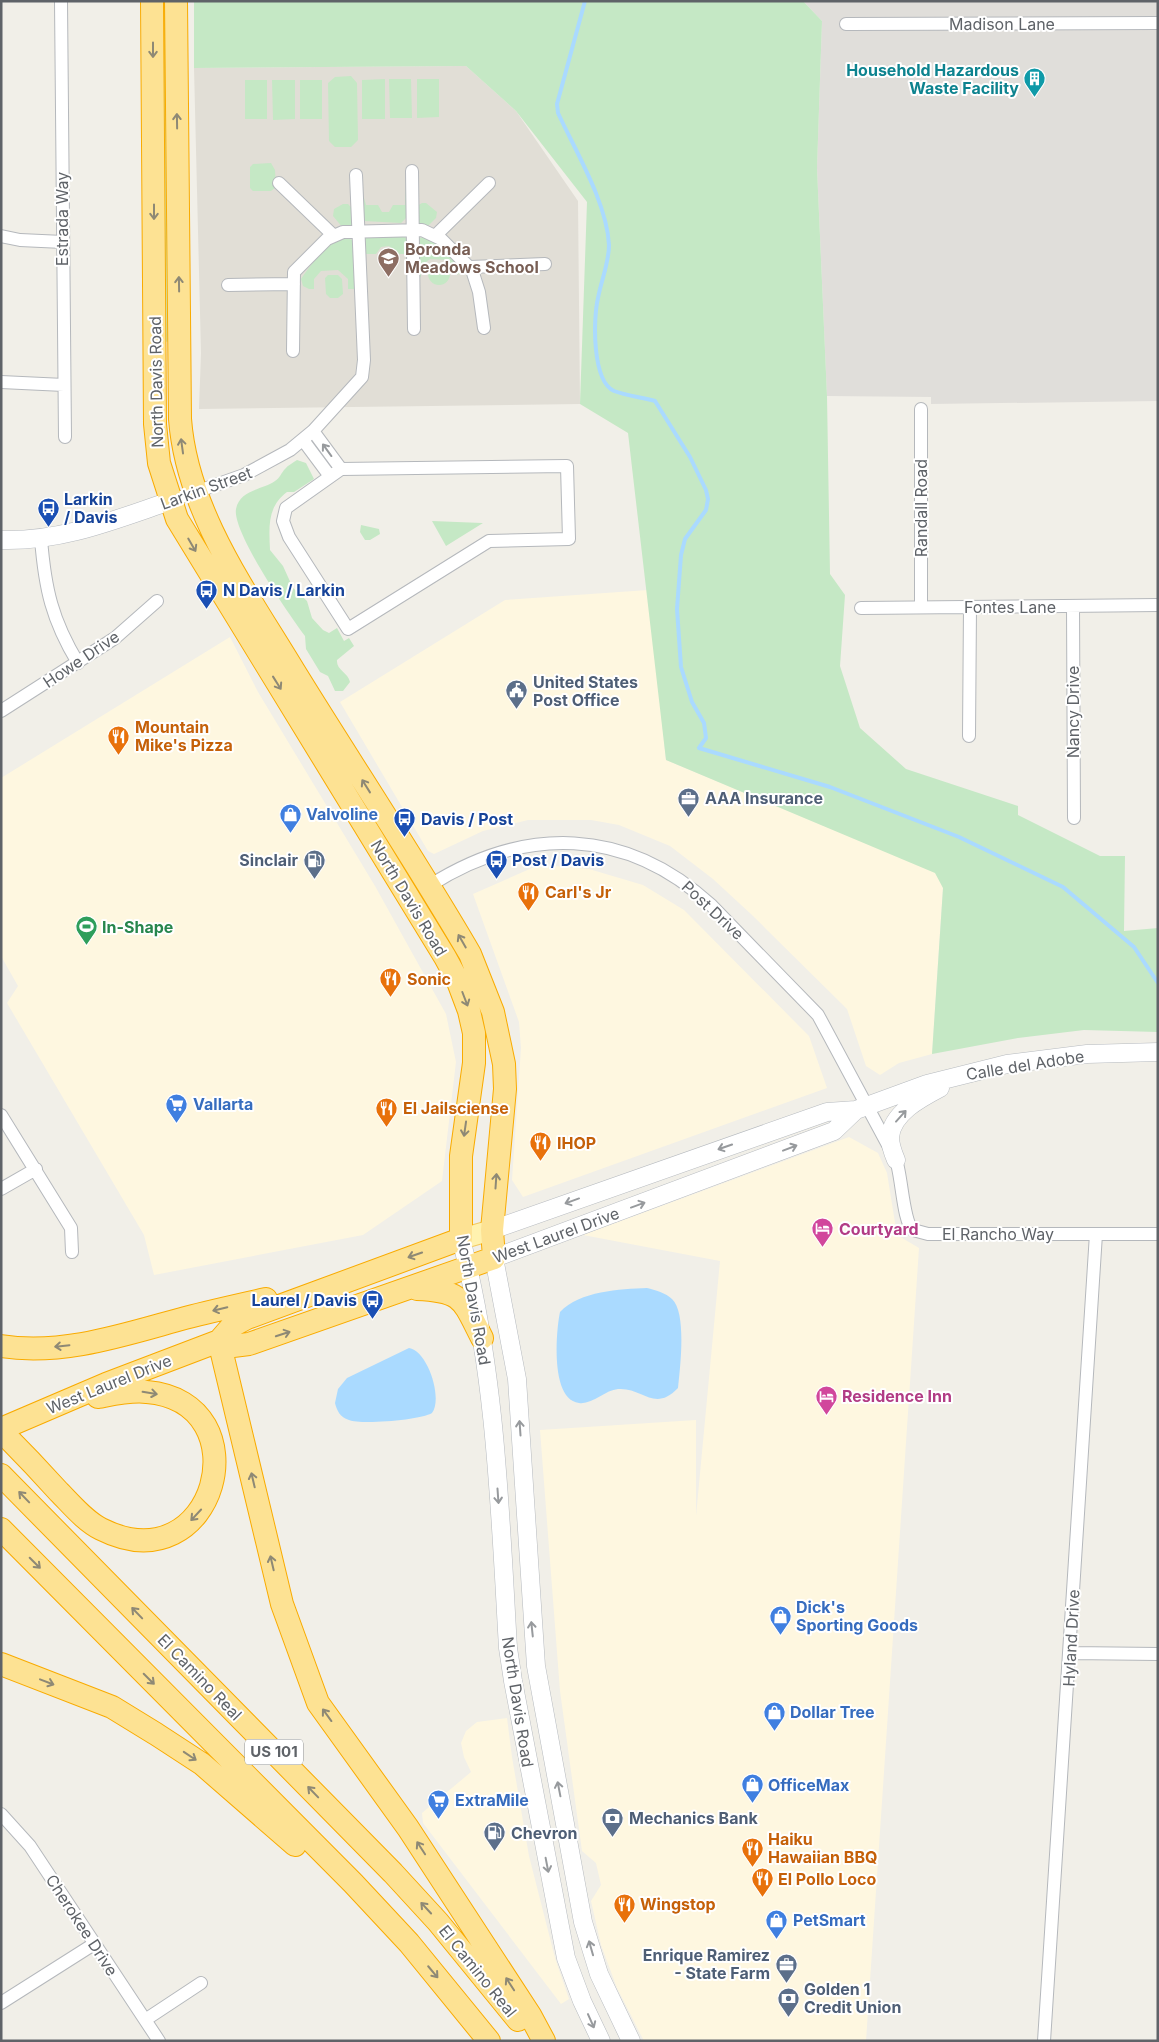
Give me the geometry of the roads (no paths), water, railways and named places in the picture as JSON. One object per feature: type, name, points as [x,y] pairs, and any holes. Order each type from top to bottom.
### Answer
[{"type":"highway","name":"North Davis Road","points":[[152,1],[155,424],[159,463],[170,501],[178,520],[211,578],[399,880],[457,979],[472,1026],[474,1063],[462,1156],[461,1239]]},
{"type":"highway","name":"North Davis Road","points":[[176,1],[180,419],[184,457],[195,493],[238,578],[470,954],[493,1012],[504,1064],[505,1089],[492,1230],[494,1258]]},
{"type":"highway","name":"West Laurel Drive","points":[[1,1430],[50,1407],[219,1341],[232,1326],[247,1318],[461,1239]]},
{"type":"highway","name":"West Laurel Drive","points":[[219,1341],[233,1346],[249,1344],[494,1258]]},
{"type":"highway","points":[[1,1346],[33,1349],[64,1347],[117,1337],[352,1278]]},
{"type":"highway","points":[[408,1289],[442,1290],[452,1293],[460,1300],[482,1338]]},
{"type":"highway","points":[[219,1341],[282,1604],[318,1703],[408,1828],[530,2015],[544,2041]]},
{"type":"highway","points":[[1,1430],[84,1517],[114,1535],[143,1540],[167,1536],[188,1524],[204,1506],[214,1479],[214,1450],[199,1418],[182,1403],[160,1394],[134,1391],[50,1407]]},
{"type":"highway","name":"El Camino Real","points":[[1,1475],[393,1873],[445,1930],[534,2041]]},
{"type":"highway","name":"US 101","points":[[1,1528],[353,1883],[409,1943],[489,2041]]},
{"type":"highway","points":[[1,1664],[112,1707],[156,1734],[202,1764],[317,1864],[353,1883]]},
{"type":"main road","name":"Larkin Street","points":[[1,540],[41,539],[80,532],[170,501]]},
{"type":"main road","name":"Calle del Adobe","points":[[861,1108],[927,1084],[984,1069],[1057,1057],[1158,1052]]},
{"type":"main road","points":[[896,1160],[890,1137],[894,1125],[903,1112],[936,1090],[984,1069]]},
{"type":"main road","name":"West Laurel Drive","points":[[461,1239],[492,1230],[827,1112],[861,1108]]},
{"type":"main road","name":"West Laurel Drive","points":[[494,1258],[834,1131],[861,1108]]},
{"type":"main road","name":"North Davis Road","points":[[461,1239],[482,1338],[491,1397],[508,1648],[513,1681],[566,1958],[582,2002],[601,2041]]},
{"type":"main road","name":"North Davis Road","points":[[494,1258],[516,1379],[536,1666],[583,1922],[599,1974],[631,2041]]},
{"type":"street","name":"Estrada Way","points":[[61,1],[65,437]]},
{"type":"street","name":"Madison Lane","points":[[846,24],[1158,23]]},
{"type":"street","points":[[412,171],[414,329]]},
{"type":"street","points":[[356,175],[358,230]]},
{"type":"street","points":[[279,183],[334,236]]},
{"type":"street","points":[[435,236],[489,183]]},
{"type":"street","points":[[293,350],[294,272],[327,239],[358,230],[422,230],[435,236],[470,267],[479,292],[484,328]]},
{"type":"street","name":"Larkin Street","points":[[170,501],[256,470],[303,440],[362,377],[364,360],[358,230]]},
{"type":"street","points":[[1,236],[20,240],[62,242]]},
{"type":"street","points":[[470,267],[545,264]]},
{"type":"street","points":[[228,285],[294,284]]},
{"type":"street","points":[[1,382],[64,385]]},
{"type":"street","name":"Randall Road","points":[[921,409],[921,607]]},
{"type":"street","points":[[313,431],[341,469]]},
{"type":"street","points":[[303,440],[329,475]]},
{"type":"street","points":[[567,466],[569,539],[490,541],[348,628],[289,537],[283,521],[283,514],[290,503],[329,475],[341,469],[567,466]]},
{"type":"street","points":[[41,539],[44,578],[50,605],[59,629],[78,663]]},
{"type":"street","name":"Howe Drive","points":[[1,711],[115,638],[157,601]]},
{"type":"street","name":"Fontes Lane","points":[[862,608],[1158,605]]},
{"type":"street","name":"Nancy Drive","points":[[1073,606],[1074,818]]},
{"type":"street","points":[[969,736],[970,607]]},
{"type":"street","name":"Post Drive","points":[[429,886],[475,860],[512,848],[540,844],[567,843],[610,849],[658,867],[695,891],[818,1015],[861,1108]]},
{"type":"street","name":"El Rancho Way","points":[[861,1108],[896,1160],[902,1182],[906,1220],[911,1228],[918,1232],[1158,1234]]},
{"type":"street","points":[[1,1115],[71,1228],[72,1252]]},
{"type":"street","points":[[1,1190],[36,1169]]},
{"type":"street","name":"Hyland Drive","points":[[1044,2041],[1096,1234]]},
{"type":"street","points":[[1070,1653],[1158,1654]]},
{"type":"street","name":"Cherokee Drive","points":[[1,1814],[30,1846],[160,2041]]},
{"type":"street","points":[[1,2003],[94,1944]]},
{"type":"street","points":[[146,2020],[201,1983]]},
{"type":"water","points":[[647,1288],[667,1295],[677,1306],[681,1328],[678,1388],[670,1395],[655,1399],[627,1389],[618,1389],[589,1402],[579,1403],[570,1399],[563,1390],[557,1364],[557,1334],[560,1312],[568,1305],[589,1295],[613,1290]]},
{"type":"water","points":[[409,1348],[416,1351],[422,1357],[432,1376],[436,1397],[432,1413],[404,1420],[378,1422],[349,1420],[341,1415],[335,1403],[338,1389],[347,1378]]},
{"type":"waterway","points":[[585,1],[557,104],[558,113],[597,195],[607,229],[609,252],[595,320],[598,363],[607,385],[614,391],[655,401],[690,457],[706,490],[708,499],[706,510],[685,539],[681,555],[677,609],[681,667],[692,702],[704,723],[706,738],[699,748],[830,787],[959,837],[1063,887],[1134,947],[1158,983]]},
{"type":"place","name":"Household Hazardous Waste Facility","points":[[1035,98]]},
{"type":"place","name":"Boronda Meadows School","points":[[389,277]]},
{"type":"place","name":"Larkin / Davis","points":[[48,527]]},
{"type":"place","name":"N Davis / Larkin","points":[[207,609]]},
{"type":"place","name":"United States Post Office","points":[[517,710]]},
{"type":"place","name":"Mountain Mike's Pizza","points":[[119,755]]},
{"type":"place","name":"AAA Insurance","points":[[689,817]]},
{"type":"place","name":"Valvoline","points":[[290,833]]},
{"type":"place","name":"Davis / Post","points":[[405,838]]},
{"type":"place","name":"Sinclair","points":[[314,879]]},
{"type":"place","name":"Post / Davis","points":[[496,879]]},
{"type":"place","name":"Carl's Jr","points":[[529,911]]},
{"type":"place","name":"In-Shape","points":[[86,946]]},
{"type":"place","name":"Sonic","points":[[391,998]]},
{"type":"place","name":"Vallarta","points":[[177,1123]]},
{"type":"place","name":"El Jailsciense","points":[[387,1127]]},
{"type":"place","name":"IHOP","points":[[541,1162]]},
{"type":"place","name":"Courtyard","points":[[823,1248]]},
{"type":"place","name":"Laurel / Davis","points":[[373,1319]]},
{"type":"place","name":"Residence Inn","points":[[826,1415]]},
{"type":"place","name":"Dick's Sporting Goods","points":[[780,1635]]},
{"type":"place","name":"Dollar Tree","points":[[774,1731]]},
{"type":"place","name":"OfficeMax","points":[[752,1804]]},
{"type":"place","name":"ExtraMile","points":[[439,1819]]},
{"type":"place","name":"Mechanics Bank","points":[[613,1837]]},
{"type":"place","name":"Chevron","points":[[495,1852]]},
{"type":"place","name":"Haiku Hawaiian BBQ","points":[[752,1867]]},
{"type":"place","name":"El Pollo Loco","points":[[762,1898]]},
{"type":"place","name":"Wingstop","points":[[624,1923]]},
{"type":"place","name":"PetSmart","points":[[777,1939]]},
{"type":"place","name":"Enrique Ramirez - State Farm","points":[[786,1983]]},
{"type":"place","name":"Golden 1 Credit Union","points":[[788,2017]]}]
